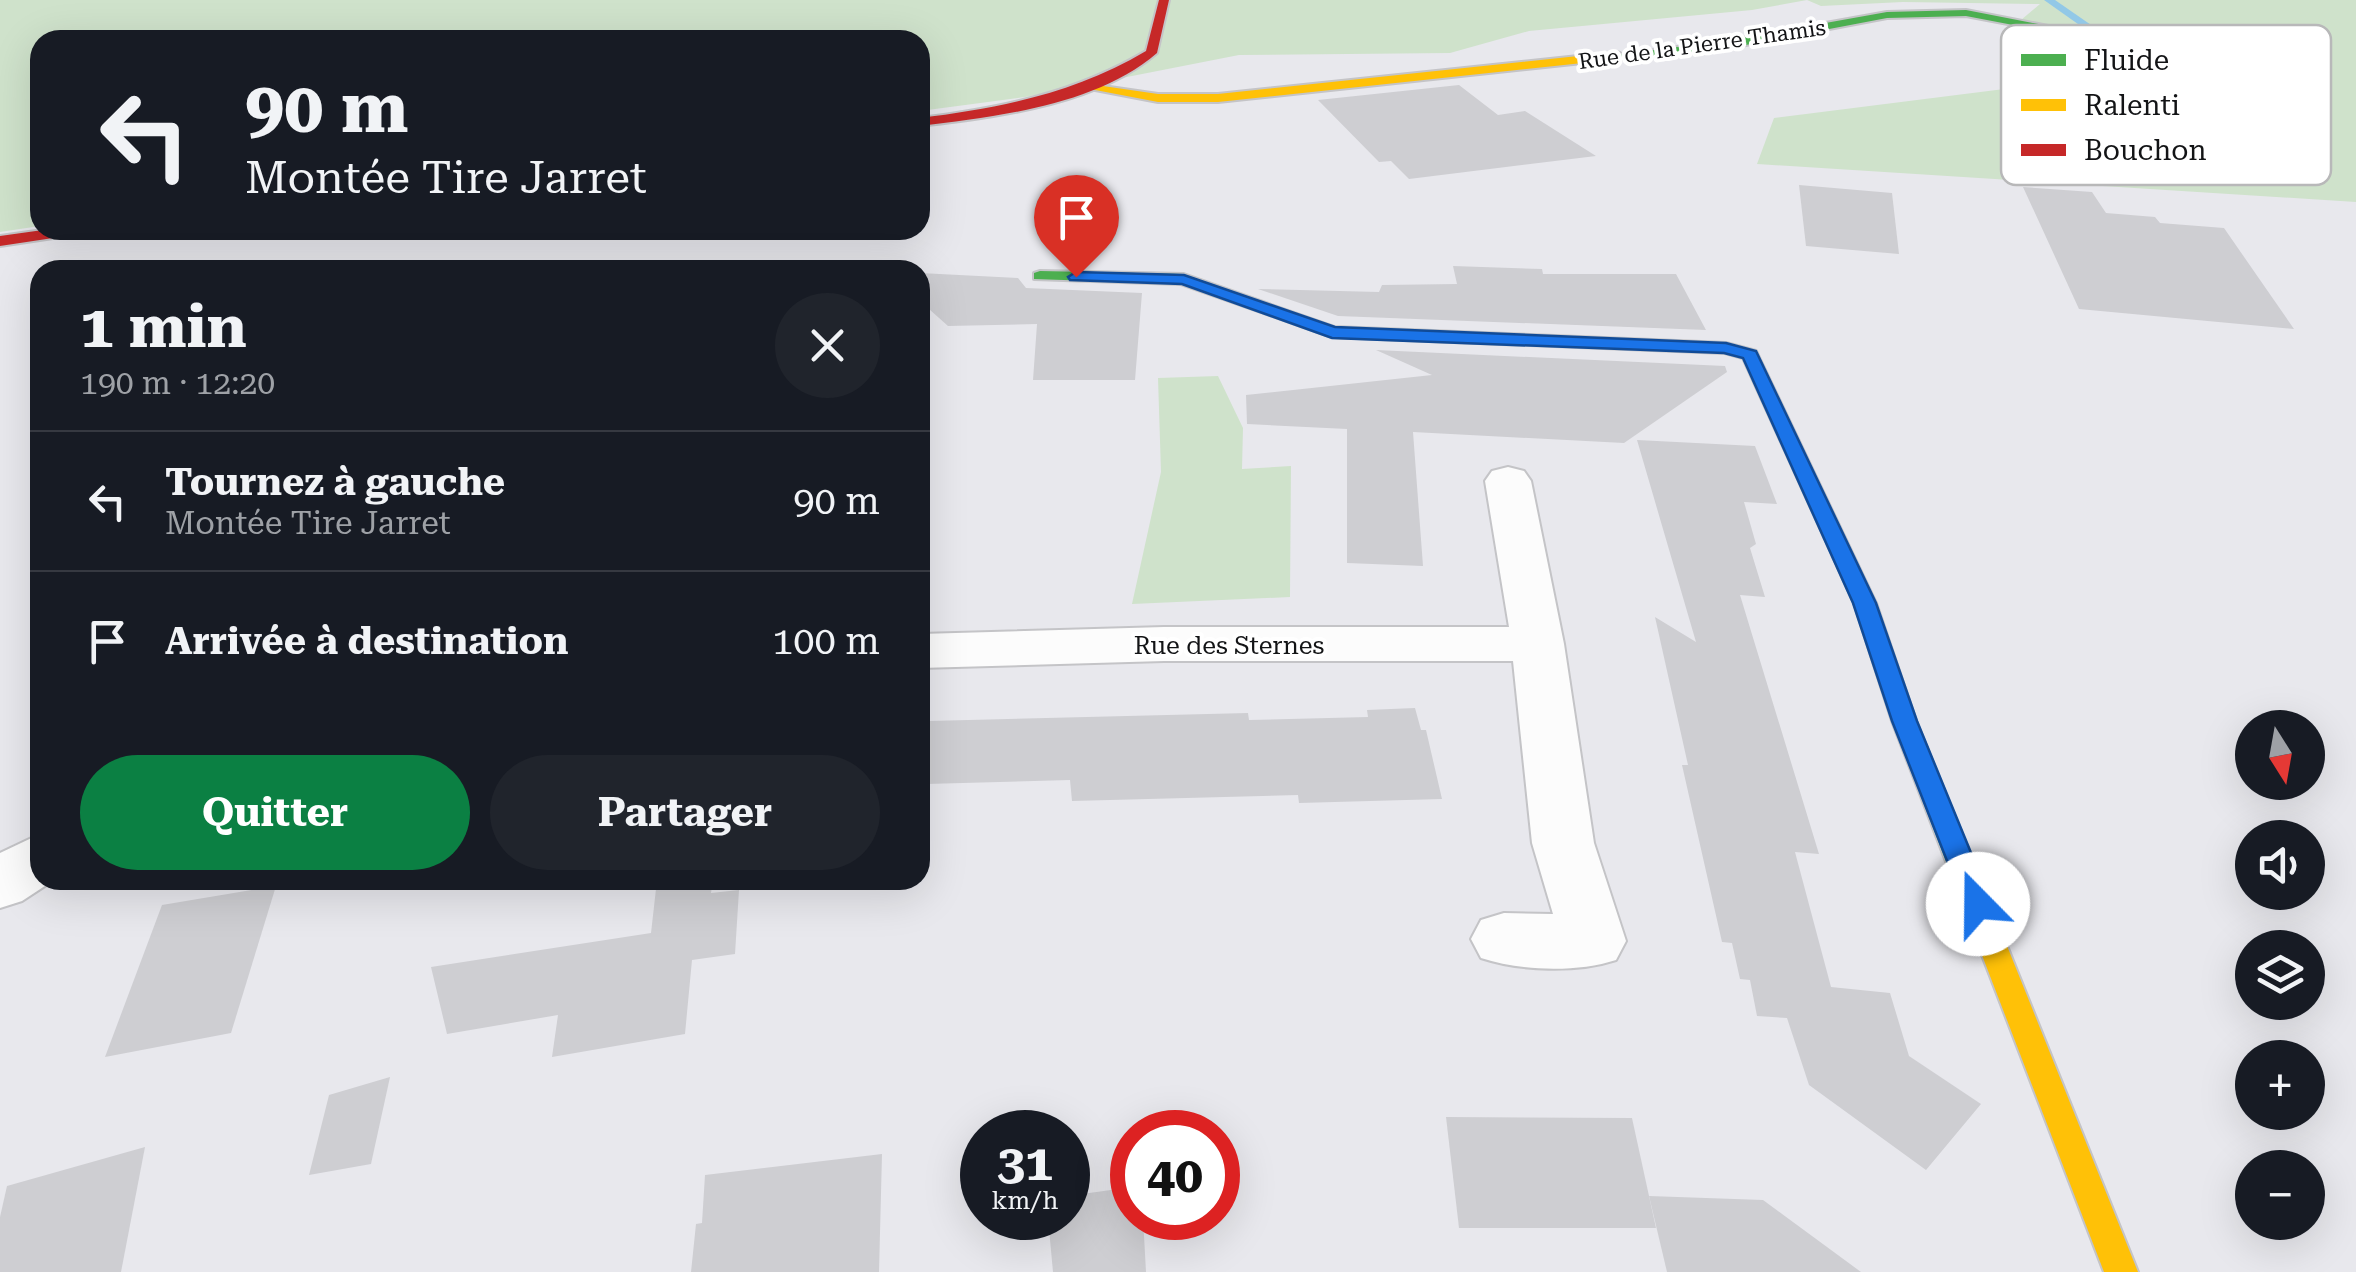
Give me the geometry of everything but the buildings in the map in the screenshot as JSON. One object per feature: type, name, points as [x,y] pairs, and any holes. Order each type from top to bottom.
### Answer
[{"type":"street","points":[[930,121],[1024,108],[1096,88],[1151,53],[1164,0]]},
{"type":"street","name":"Rue de la Pierre Thamis","points":[[1096,88],[1158,98],[1218,98],[1714,46],[1888,15],[1966,13],[2030,25]]},
{"type":"street","points":[[0,240],[30,236]]},
{"type":"street","points":[[1040,276],[1184,280],[1332,332],[1726,348],[1750,355],[1864,603],[1904,721],[2121,1272]]},
{"type":"street","points":[[1504,940],[1593,941],[1562,843],[1538,644],[1508,481]]},
{"type":"street","name":"Rue des Sternes","points":[[930,651],[1164,644],[1538,644]]},
{"type":"street","points":[[0,884],[30,864]]},
{"type":"green space","points":[[0,0],[1807,0],[1752,10],[1529,31],[1450,53],[1239,55],[1025,97],[930,110],[930,30],[30,30],[30,228],[0,232]]},
{"type":"green space","points":[[1807,0],[2356,0],[2356,202],[2088,185],[2331,185],[2331,25],[2048,25],[2021,20],[2040,4],[1903,2],[1821,6]]},
{"type":"green space","points":[[2001,89],[2001,179],[1757,164],[1774,118]]},
{"type":"green space","points":[[1218,376],[1243,428],[1242,469],[1291,466],[1290,597],[1132,604],[1161,472],[1158,378]]},
{"type":"waterway","points":[[2049,0],[2086,25]]},
{"type":"traffic: fast","points":[[1616,56],[1730,44],[1887,15],[1966,13],[2030,25]]},
{"type":"traffic: fast","points":[[1040,276],[1183,279],[1332,332],[1726,348],[1750,355],[1865,603],[1904,721],[1979,911]]},
{"type":"traffic: slow","points":[[1096,89],[1158,98],[1218,98],[1616,56]]},
{"type":"traffic: slow","points":[[1979,911],[2121,1272]]},
{"type":"traffic: jam","points":[[930,121],[1040,101],[1124,69],[1151,53],[1164,0]]},
{"type":"traffic: jam","points":[[0,241],[30,236]]},
{"type":"route","points":[[1076,277],[1184,280],[1332,332],[1726,348],[1750,355],[1864,603],[1904,721],[1978,904]]}]
